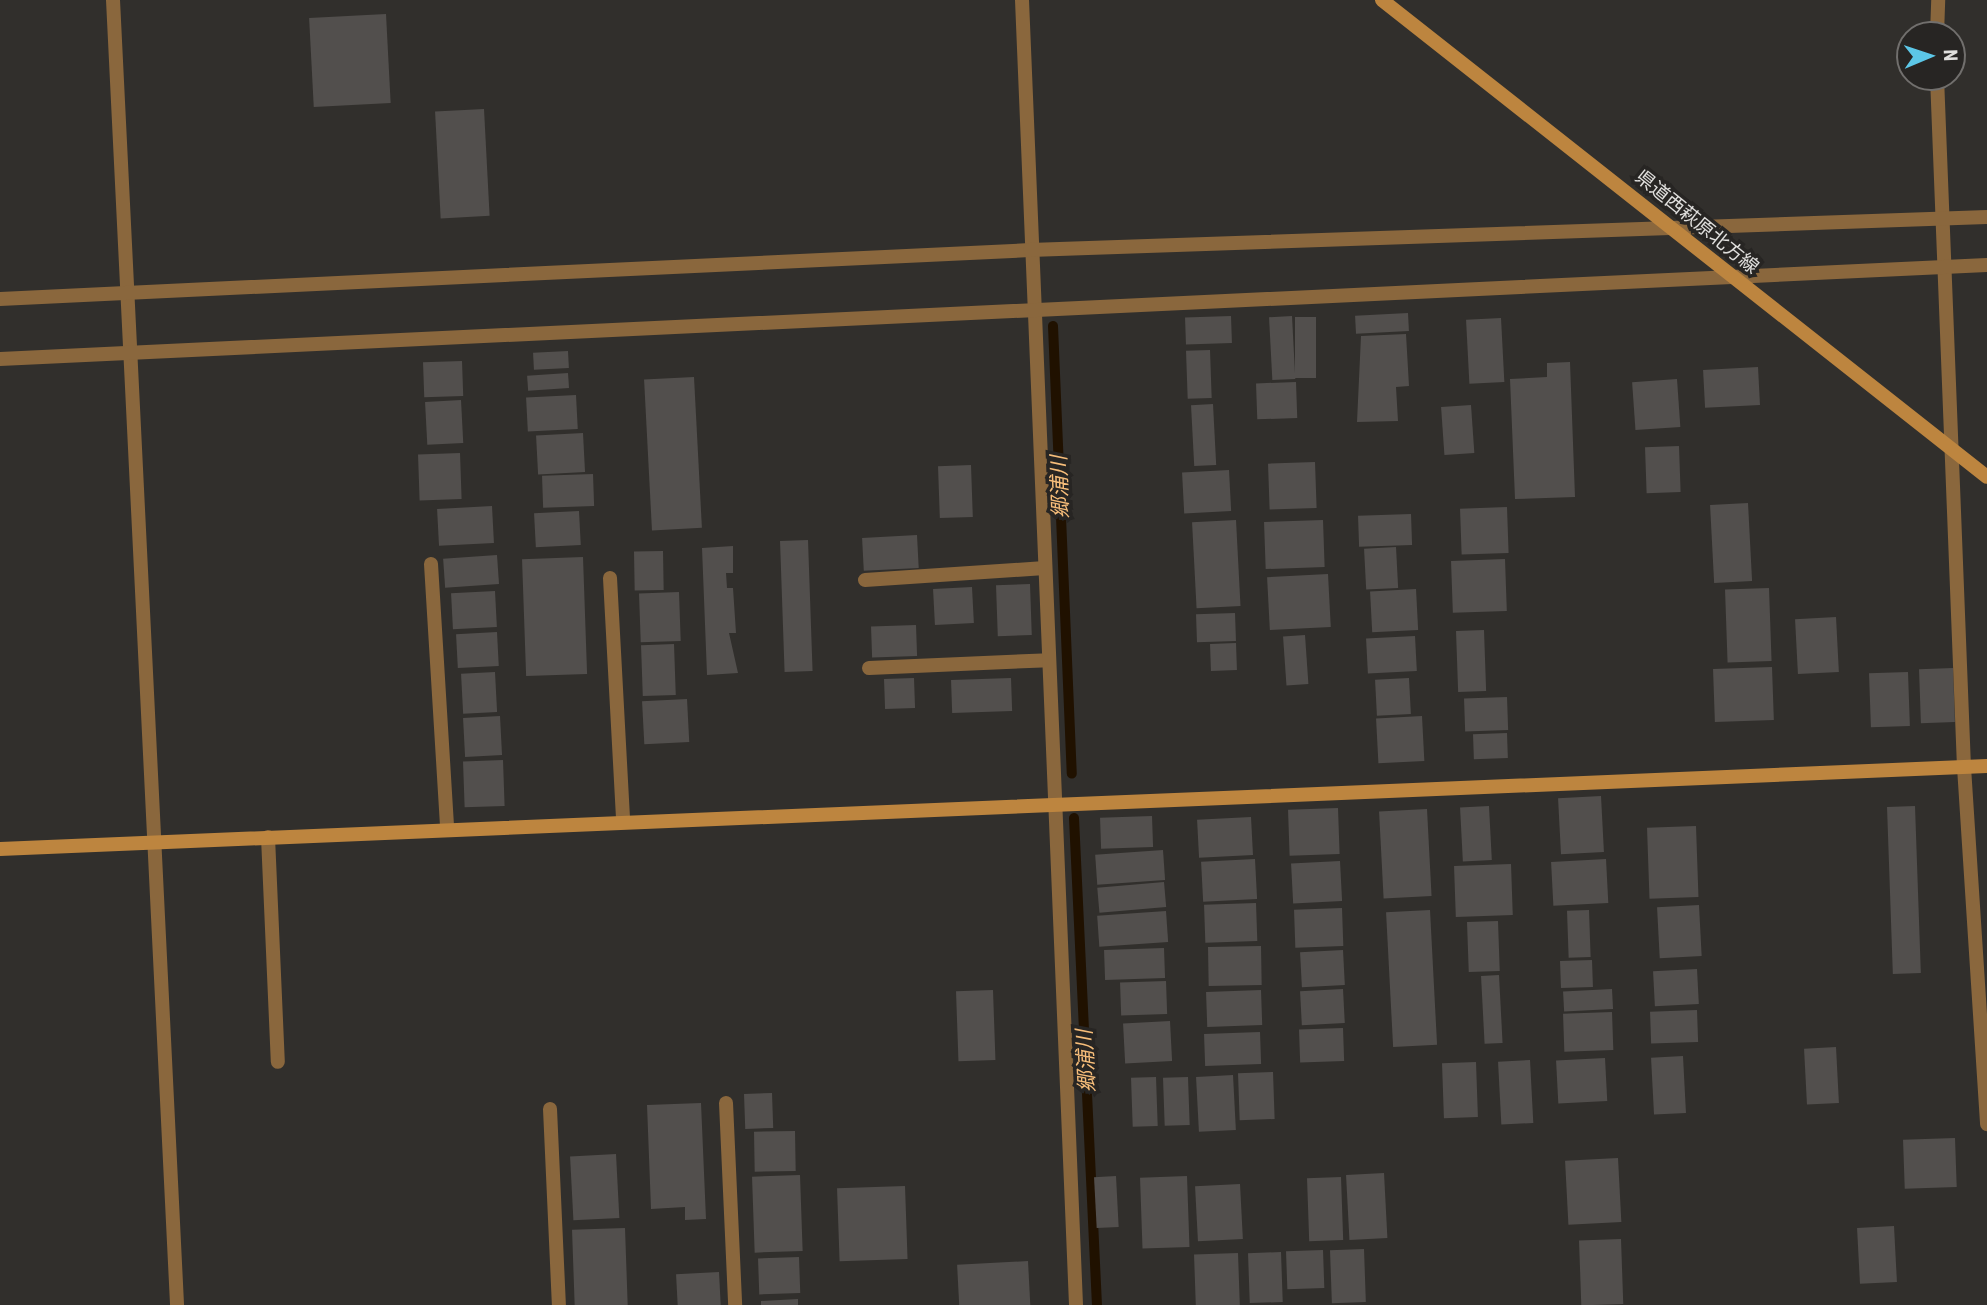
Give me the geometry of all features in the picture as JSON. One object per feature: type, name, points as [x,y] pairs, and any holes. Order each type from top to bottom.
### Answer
[{"type":"street","points":[[113,0],[126,293],[158,843],[177,1305]]},
{"type":"street","points":[[1022,0],[1030,250],[1076,1305]]},
{"type":"street","name":"県道西萩原北方線","points":[[1382,0],[1677,229],[1987,477]]},
{"type":"street","points":[[1937,21],[1938,0]]},
{"type":"street","points":[[1938,91],[1964,767],[1987,1124]]},
{"type":"street","points":[[0,299],[1030,250],[1987,217]]},
{"type":"street","points":[[0,359],[1987,265]]},
{"type":"street","points":[[431,564],[447,829]]},
{"type":"street","points":[[865,580],[1045,568]]},
{"type":"street","points":[[610,578],[623,821]]},
{"type":"street","points":[[869,668],[1049,660]]},
{"type":"street","points":[[0,849],[1055,800],[1987,766]]},
{"type":"street","points":[[268,837],[278,1062]]},
{"type":"street","points":[[726,1103],[735,1305]]},
{"type":"street","points":[[550,1109],[559,1305]]},
{"type":"building","points":[[386,14],[391,103],[314,107],[309,18]]},
{"type":"building","points":[[484,109],[490,216],[441,218],[435,112]]},
{"type":"building","points":[[1408,313],[1409,331],[1356,334],[1355,316]]},
{"type":"building","points":[[1231,316],[1232,343],[1186,345],[1185,318]]},
{"type":"building","points":[[1292,316],[1295,379],[1272,380],[1269,317]]},
{"type":"building","points":[[1295,317],[1316,317],[1316,378],[1295,378]]},
{"type":"building","points":[[1501,318],[1504,382],[1469,384],[1466,320]]},
{"type":"building","points":[[1406,334],[1409,386],[1396,387],[1398,421],[1357,422],[1361,336]]},
{"type":"building","points":[[1210,350],[1212,398],[1188,399],[1186,351]]},
{"type":"building","points":[[568,351],[569,368],[534,370],[533,353]]},
{"type":"building","points":[[462,361],[463,396],[424,397],[423,362]]},
{"type":"building","points":[[1570,362],[1575,497],[1515,499],[1510,379],[1547,377],[1547,363]]},
{"type":"building","points":[[1758,367],[1760,405],[1705,408],[1703,370]]},
{"type":"building","points":[[568,373],[569,388],[528,391],[527,376]]},
{"type":"building","points":[[694,377],[702,528],[652,530],[644,380]]},
{"type":"building","points":[[1677,379],[1680,427],[1635,430],[1632,382]]},
{"type":"building","points":[[1296,382],[1297,418],[1257,419],[1256,383]]},
{"type":"building","points":[[576,395],[578,429],[528,432],[526,398]]},
{"type":"building","points":[[461,400],[463,443],[427,445],[425,402]]},
{"type":"building","points":[[1213,404],[1216,465],[1194,466],[1191,405]]},
{"type":"building","points":[[1471,405],[1474,453],[1444,455],[1441,407]]},
{"type":"building","points":[[583,433],[585,472],[538,474],[536,435]]},
{"type":"building","points":[[1679,446],[1681,492],[1647,493],[1645,447]]},
{"type":"building","points":[[460,453],[462,499],[420,500],[418,454]]},
{"type":"building","points":[[1315,462],[1317,508],[1270,510],[1268,464]]},
{"type":"building","points":[[971,465],[973,517],[940,518],[938,466]]},
{"type":"building","points":[[1229,470],[1231,511],[1184,513],[1182,472]]},
{"type":"building","points":[[593,474],[594,506],[543,508],[542,476]]},
{"type":"building","points":[[1748,503],[1752,581],[1714,583],[1710,505]]},
{"type":"building","points":[[492,506],[494,543],[439,546],[437,509]]},
{"type":"building","points":[[1507,507],[1509,553],[1462,555],[1460,509]]},
{"type":"building","points":[[579,511],[581,545],[536,547],[534,513]]},
{"type":"building","points":[[1411,514],[1412,545],[1359,547],[1358,516]]},
{"type":"building","points":[[1236,520],[1241,606],[1197,608],[1192,522]]},
{"type":"building","points":[[1323,520],[1325,567],[1266,569],[1264,522]]},
{"type":"building","points":[[917,535],[919,568],[864,571],[862,538]]},
{"type":"building","points":[[808,540],[813,671],[785,672],[780,541]]},
{"type":"building","points":[[733,546],[733,573],[726,573],[727,588],[733,588],[736,633],[729,633],[738,673],[707,675],[702,548]]},
{"type":"building","points":[[1396,547],[1398,588],[1366,590],[1364,549]]},
{"type":"building","points":[[663,551],[664,590],[635,591],[634,552]]},
{"type":"building","points":[[497,555],[499,584],[445,588],[443,559]]},
{"type":"building","points":[[583,557],[587,674],[526,676],[522,559]]},
{"type":"building","points":[[1505,559],[1507,611],[1453,613],[1451,561]]},
{"type":"building","points":[[1328,574],[1331,627],[1270,630],[1267,577]]},
{"type":"building","points":[[1030,584],[1032,635],[998,636],[996,585]]},
{"type":"building","points":[[972,587],[974,623],[935,625],[933,589]]},
{"type":"building","points":[[1769,588],[1772,661],[1728,662],[1725,590]]},
{"type":"building","points":[[1416,589],[1418,630],[1372,632],[1370,591]]},
{"type":"building","points":[[495,591],[497,627],[453,629],[451,593]]},
{"type":"building","points":[[679,592],[681,641],[641,642],[639,593]]},
{"type":"building","points":[[1235,613],[1236,641],[1197,642],[1196,614]]},
{"type":"building","points":[[1836,617],[1839,672],[1798,674],[1795,619]]},
{"type":"building","points":[[916,625],[917,656],[872,658],[871,627]]},
{"type":"building","points":[[1484,630],[1486,691],[1458,692],[1456,631]]},
{"type":"building","points":[[497,632],[499,666],[458,668],[456,634]]},
{"type":"building","points":[[1305,635],[1308,684],[1286,685],[1283,637]]},
{"type":"building","points":[[1415,636],[1417,671],[1368,674],[1366,639]]},
{"type":"building","points":[[1236,643],[1237,670],[1211,671],[1210,644]]},
{"type":"building","points":[[674,644],[676,695],[643,696],[641,645]]},
{"type":"building","points":[[1772,667],[1774,720],[1715,722],[1713,669]]},
{"type":"building","points":[[1953,668],[1955,722],[1921,723],[1919,669]]},
{"type":"building","points":[[495,672],[497,712],[463,714],[461,674]]},
{"type":"building","points":[[1908,672],[1910,726],[1871,727],[1869,673]]},
{"type":"building","points":[[914,678],[915,708],[885,709],[884,679]]},
{"type":"building","points":[[1011,678],[1012,711],[952,713],[951,680]]},
{"type":"building","points":[[1409,678],[1411,714],[1377,716],[1375,680]]},
{"type":"building","points":[[1507,697],[1508,730],[1465,731],[1464,699]]},
{"type":"building","points":[[687,699],[689,742],[644,744],[642,701]]},
{"type":"building","points":[[500,716],[502,755],[465,757],[463,718]]},
{"type":"building","points":[[1422,716],[1424,761],[1378,763],[1376,718]]},
{"type":"building","points":[[1507,733],[1508,758],[1474,759],[1473,734]]},
{"type":"building","points":[[503,760],[505,806],[465,807],[463,761]]},
{"type":"building","points":[[1601,796],[1604,852],[1561,854],[1558,798]]},
{"type":"building","points":[[1489,806],[1492,860],[1463,861],[1460,808]]},
{"type":"building","points":[[1915,806],[1921,973],[1893,974],[1887,807]]},
{"type":"building","points":[[1338,808],[1340,854],[1290,856],[1288,810]]},
{"type":"building","points":[[1427,809],[1432,896],[1384,898],[1379,812]]},
{"type":"building","points":[[1152,816],[1153,847],[1101,849],[1100,818]]},
{"type":"building","points":[[1251,817],[1253,855],[1199,858],[1197,820]]},
{"type":"building","points":[[1696,826],[1698,897],[1650,899],[1647,828]]},
{"type":"building","points":[[1163,850],[1165,880],[1097,885],[1095,855]]},
{"type":"building","points":[[1255,859],[1257,899],[1203,902],[1201,862]]},
{"type":"building","points":[[1606,859],[1608,903],[1553,906],[1551,862]]},
{"type":"building","points":[[1340,861],[1342,901],[1293,904],[1291,864]]},
{"type":"building","points":[[1511,864],[1513,915],[1456,917],[1454,866]]},
{"type":"building","points":[[1164,882],[1166,907],[1099,913],[1097,888]]},
{"type":"building","points":[[1256,903],[1257,941],[1205,943],[1204,905]]},
{"type":"building","points":[[1699,905],[1702,956],[1660,958],[1657,907]]},
{"type":"building","points":[[1342,908],[1343,946],[1295,948],[1294,910]]},
{"type":"building","points":[[1430,910],[1437,1045],[1393,1047],[1386,912]]},
{"type":"building","points":[[1589,910],[1591,957],[1569,958],[1567,911]]},
{"type":"building","points":[[1166,911],[1168,942],[1099,947],[1097,916]]},
{"type":"building","points":[[1498,921],[1500,971],[1469,972],[1467,922]]},
{"type":"building","points":[[1261,946],[1262,985],[1209,986],[1208,947]]},
{"type":"building","points":[[1164,948],[1165,978],[1105,980],[1104,950]]},
{"type":"building","points":[[1343,950],[1345,985],[1302,987],[1300,952]]},
{"type":"building","points":[[1592,960],[1593,987],[1561,988],[1560,961]]},
{"type":"building","points":[[1697,969],[1699,1004],[1655,1006],[1653,971]]},
{"type":"building","points":[[1499,975],[1503,1043],[1485,1044],[1481,976]]},
{"type":"building","points":[[1166,981],[1167,1014],[1121,1016],[1120,983]]},
{"type":"building","points":[[1343,989],[1345,1023],[1302,1025],[1300,991]]},
{"type":"building","points":[[1612,989],[1613,1009],[1564,1012],[1563,992]]},
{"type":"building","points":[[993,990],[995,1060],[958,1061],[956,991]]},
{"type":"building","points":[[1261,990],[1262,1025],[1207,1027],[1206,992]]},
{"type":"building","points":[[1697,1010],[1698,1042],[1651,1044],[1650,1012]]},
{"type":"building","points":[[1612,1012],[1613,1050],[1564,1052],[1563,1014]]},
{"type":"building","points":[[1170,1021],[1172,1061],[1125,1063],[1123,1023]]},
{"type":"building","points":[[1343,1028],[1344,1061],[1300,1063],[1299,1030]]},
{"type":"building","points":[[1260,1032],[1261,1064],[1205,1066],[1204,1034]]},
{"type":"building","points":[[1836,1047],[1839,1103],[1807,1105],[1804,1049]]},
{"type":"building","points":[[1683,1056],[1686,1113],[1654,1115],[1651,1058]]},
{"type":"building","points":[[1605,1058],[1607,1101],[1558,1104],[1556,1061]]},
{"type":"building","points":[[1530,1060],[1533,1123],[1501,1125],[1498,1062]]},
{"type":"building","points":[[1476,1062],[1478,1117],[1444,1118],[1442,1063]]},
{"type":"building","points":[[1273,1072],[1275,1119],[1240,1120],[1238,1073]]},
{"type":"building","points":[[1233,1075],[1236,1130],[1199,1132],[1196,1077]]},
{"type":"building","points":[[1156,1077],[1158,1126],[1133,1127],[1131,1078]]},
{"type":"building","points":[[1188,1077],[1190,1125],[1165,1126],[1163,1078]]},
{"type":"building","points":[[772,1093],[773,1128],[745,1129],[744,1094]]},
{"type":"building","points":[[701,1103],[706,1219],[685,1220],[685,1207],[651,1209],[647,1105]]},
{"type":"building","points":[[795,1131],[796,1171],[755,1172],[754,1132]]},
{"type":"building","points":[[1955,1138],[1957,1187],[1905,1189],[1903,1140]]},
{"type":"building","points":[[616,1154],[619,1218],[573,1220],[570,1156]]},
{"type":"building","points":[[1618,1158],[1621,1222],[1568,1225],[1565,1161]]},
{"type":"building","points":[[1384,1173],[1387,1238],[1349,1240],[1346,1175]]},
{"type":"building","points":[[800,1175],[803,1251],[755,1253],[752,1177]]},
{"type":"building","points":[[1116,1176],[1119,1227],[1097,1228],[1094,1177]]},
{"type":"building","points":[[1187,1176],[1189,1247],[1143,1249],[1140,1178]]},
{"type":"building","points":[[1341,1177],[1343,1240],[1309,1241],[1307,1178]]},
{"type":"building","points":[[1240,1184],[1243,1239],[1198,1241],[1195,1186]]},
{"type":"building","points":[[905,1186],[908,1259],[840,1261],[837,1188]]},
{"type":"building","points":[[1894,1226],[1897,1282],[1860,1284],[1857,1228]]},
{"type":"building","points":[[625,1228],[628,1305],[575,1305],[572,1230]]},
{"type":"building","points":[[1621,1239],[1623,1304],[1581,1305],[1579,1240]]},
{"type":"building","points":[[1364,1249],[1366,1302],[1332,1303],[1330,1250]]},
{"type":"building","points":[[1323,1250],[1324,1288],[1287,1289],[1286,1251]]},
{"type":"building","points":[[1281,1252],[1283,1302],[1250,1303],[1248,1253]]},
{"type":"building","points":[[1238,1253],[1240,1305],[1196,1305],[1194,1255]]},
{"type":"building","points":[[799,1257],[800,1293],[759,1294],[758,1258]]},
{"type":"building","points":[[1028,1261],[1030,1305],[959,1305],[957,1265]]},
{"type":"building","points":[[719,1272],[721,1305],[678,1305],[676,1274]]},
{"type":"building","points":[[798,1299],[798,1305],[761,1305],[761,1301]]},
{"type":"waterway","name":"郷浦川","points":[[1053,326],[1072,774]]},
{"type":"waterway","name":"郷浦川","points":[[1074,818],[1097,1305]]}]
